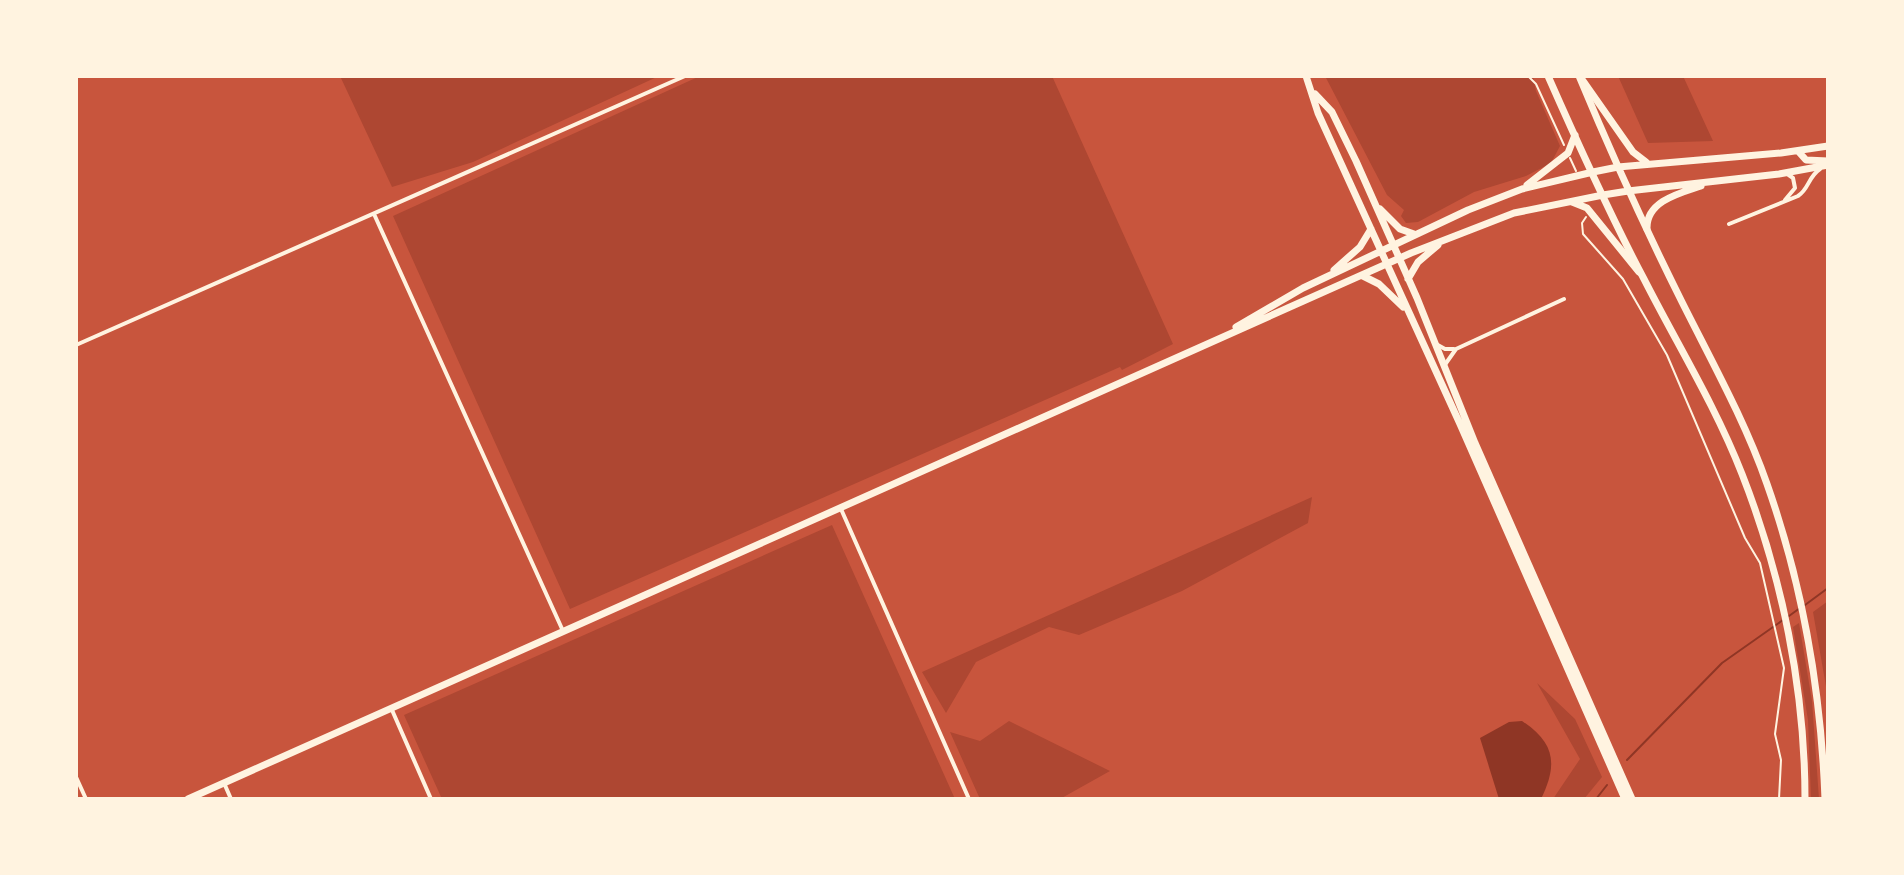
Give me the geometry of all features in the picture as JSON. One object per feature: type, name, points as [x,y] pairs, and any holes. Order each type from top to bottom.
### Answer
[{"type":"main road","points":[[1306,76],[1318,113],[1625,799]]},
{"type":"main road","points":[[1548,76],[1643,277],[1721,425],[1759,520],[1787,630],[1800,714],[1805,799]]},
{"type":"main road","points":[[1579,76],[1633,152],[1648,163]]},
{"type":"main road","points":[[1579,76],[1648,234],[1757,458],[1783,531],[1806,622],[1819,703],[1825,799]]},
{"type":"main road","points":[[1313,93],[1332,112],[1394,246],[1443,368],[1632,799]]},
{"type":"main road","points":[[1522,189],[1568,153],[1575,134]]},
{"type":"main road","points":[[1210,341],[1318,281],[1468,210],[1522,189],[1618,167],[1828,146]]},
{"type":"main road","points":[[1798,151],[1806,160],[1827,164]]},
{"type":"main road","points":[[188,799],[1449,237],[1514,213],[1565,201],[1786,173],[1827,164]]},
{"type":"main road","points":[[1648,234],[1647,219],[1658,205],[1715,181]]},
{"type":"main road","points":[[1370,194],[1397,226],[1408,233],[1418,234]]},
{"type":"main road","points":[[1565,201],[1581,203],[1643,277]]},
{"type":"main road","points":[[1327,277],[1360,247],[1371,229]]},
{"type":"main road","points":[[1408,279],[1418,262],[1449,237]]},
{"type":"main road","points":[[1361,276],[1379,284],[1409,315]]},
{"type":"main road","points":[[1318,281],[1323,293]]},
{"type":"street","points":[[76,345],[685,76]]},
{"type":"street","points":[[1729,224],[1803,193],[1810,176],[1827,164]]},
{"type":"street","points":[[1780,203],[1795,188],[1793,178],[1786,173]]},
{"type":"street","points":[[374,214],[563,631]]},
{"type":"street","points":[[1443,368],[1456,349],[1564,299]]},
{"type":"street","points":[[1434,342],[1445,349],[1456,349]]},
{"type":"street","points":[[840,507],[969,799]]},
{"type":"street","points":[[391,709],[431,799]]},
{"type":"street","points":[[76,777],[86,799]]},
{"type":"street","points":[[224,783],[231,799]]},
{"type":"path","points":[[1528,76],[1536,84],[1577,174]]},
{"type":"path","points":[[1591,213],[1582,223],[1583,234],[1623,279],[1667,355],[1745,538],[1760,563],[1784,668],[1775,734],[1781,760],[1779,799]]},
{"type":"shaded area","points":[[340,76],[659,76],[473,162],[392,187]]},
{"type":"shaded area","points":[[700,76],[1052,76],[1173,344],[1122,370],[1120,367],[570,609],[393,216]]},
{"type":"shaded area","points":[[1325,76],[1533,76],[1536,91],[1560,146],[1551,163],[1526,176],[1474,192],[1418,222],[1406,223],[1401,216],[1404,210],[1387,195]]},
{"type":"shaded area","points":[[1618,76],[1683,76],[1713,141],[1648,143]]},
{"type":"shaded area","points":[[1312,497],[1308,523],[1182,591],[1079,635],[1049,627],[976,662],[946,713],[922,672]]},
{"type":"shaded area","points":[[832,525],[955,799],[442,799],[404,715]]},
{"type":"shaded area","points":[[1828,601],[1828,698],[1813,612]]},
{"type":"shaded area","points":[[1799,623],[1812,701],[1819,799],[1811,799],[1808,720],[1793,627]]},
{"type":"shaded area","points":[[1537,683],[1575,719],[1602,777],[1584,799],[1553,799],[1580,759]]},
{"type":"shaded area","points":[[1009,721],[1110,771],[1060,799],[980,799],[950,732],[980,741]]},
{"type":"shaded area","points":[[1522,721],[1547,746],[1550,775],[1541,799],[1499,799],[1480,738],[1509,722]]},
{"type":"waterway","points":[[1805,605],[1828,588]]},
{"type":"waterway","points":[[1789,616],[1800,608]]},
{"type":"waterway","points":[[1627,760],[1722,663],[1783,620]]},
{"type":"waterway","points":[[1596,799],[1607,785]]}]
